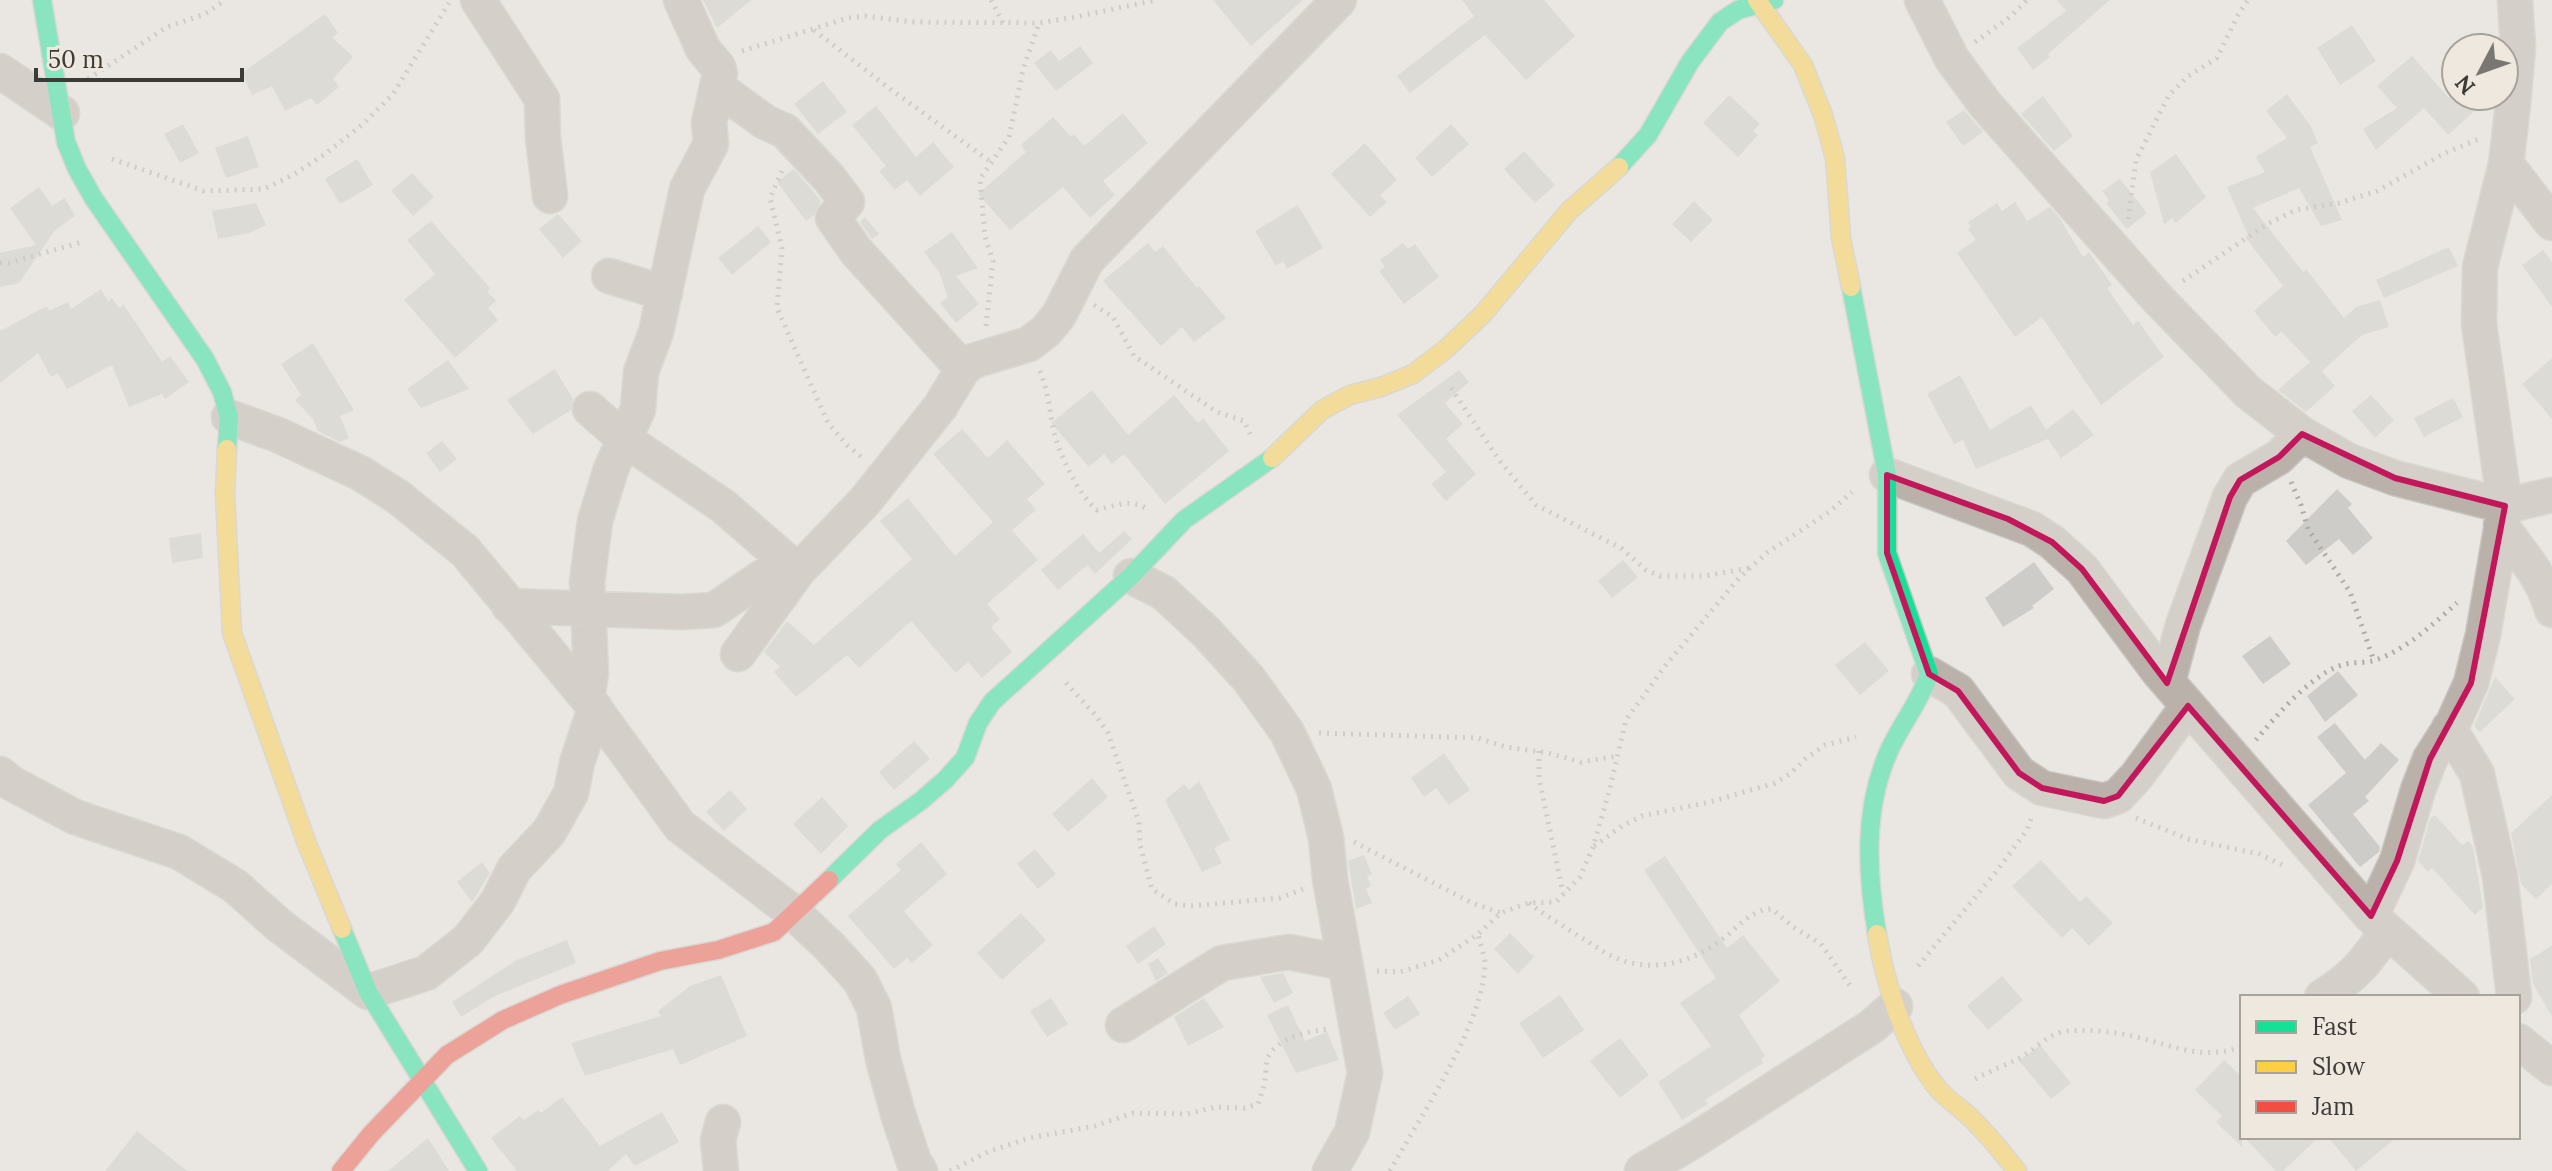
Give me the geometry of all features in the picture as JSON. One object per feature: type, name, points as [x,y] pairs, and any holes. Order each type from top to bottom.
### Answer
[{"type":"street","points":[[42,0],[62,117],[77,169],[205,359],[222,392],[229,417],[225,494],[232,633],[307,844],[368,992],[478,1171]]},
{"type":"street","points":[[478,0],[542,99],[550,196]]},
{"type":"street","points":[[681,0],[715,73],[765,122],[785,131],[847,202],[833,218],[856,251],[975,363]]},
{"type":"street","points":[[509,606],[681,612],[714,610],[792,566],[865,501],[975,363],[1029,344],[1046,331],[1059,315],[1087,260],[1339,0]]},
{"type":"street","points":[[1922,0],[1952,59],[1985,104],[2157,298],[2248,392],[2291,446],[2349,461],[2503,516],[2552,495]]},
{"type":"street","points":[[2325,995],[2347,981],[2366,961],[2418,790],[2430,759],[2471,683],[2483,635],[2503,516],[2479,324],[2478,293],[2480,267],[2506,164],[2511,125],[2518,47],[2515,0]]},
{"type":"street","points":[[341,1171],[371,1134],[447,1055],[503,1020],[560,995],[660,961],[751,941],[774,932],[880,830],[945,780],[965,758],[978,723],[992,702],[1131,576],[1184,520],[1280,450],[1322,410],[1350,395],[1413,374],[1483,314],[1569,211],[1625,162],[1648,135],[1690,62],[1720,22],[1738,10],[1764,2],[1803,65],[1823,115],[1835,158],[1841,238],[1886,467],[1887,553],[1929,674],[1924,693],[1892,743],[1877,784],[1868,834],[1869,879],[1887,1010],[1939,1089],[1989,1135],[2017,1171]]},
{"type":"street","points":[[0,71],[62,117]]},
{"type":"street","points":[[368,992],[426,973],[468,940],[498,901],[514,869],[549,832],[571,793],[591,703],[587,582],[595,521],[611,469],[638,409],[641,372],[656,332],[687,189],[711,144],[709,123],[715,73]]},
{"type":"street","points":[[2506,164],[2552,223]]},
{"type":"street","points":[[609,276],[665,293]]},
{"type":"street","points":[[590,409],[624,439],[723,506],[792,566]]},
{"type":"street","points":[[229,417],[333,459],[398,497],[465,551],[591,703],[680,826],[795,914],[860,980],[874,1008],[883,1059],[898,1114],[920,1171]]},
{"type":"street","points":[[1929,674],[1958,691],[2019,773],[2042,788],[2104,801],[2118,796],[2136,777],[2178,694],[2183,625],[2230,497],[2240,480],[2291,446]]},
{"type":"street","points":[[1886,467],[2032,529],[2082,569],[2178,694],[2379,924],[2460,995]]},
{"type":"street","points":[[2503,516],[2523,558],[2540,578],[2552,610]]},
{"type":"street","points":[[738,654],[792,566]]},
{"type":"street","points":[[1131,576],[1164,593],[1206,632],[1248,678],[1287,732],[1314,789],[1326,835],[1330,879],[1365,1073],[1352,1132],[1330,1171]]},
{"type":"street","points":[[2449,728],[2477,774],[2500,876],[2514,995]]},
{"type":"street","points":[[0,774],[75,817],[179,852],[235,886],[280,926],[368,992]]},
{"type":"street","points":[[1123,1025],[1222,963],[1289,952],[1346,966]]},
{"type":"street","points":[[1642,1171],[1693,1141],[1887,1010]]},
{"type":"street","points":[[2520,1039],[2552,1068]]},
{"type":"street","points":[[721,1171],[718,1140],[723,1122]]},
{"type":"path","points":[[225,0],[205,14],[167,27],[99,73],[62,117],[147,173],[204,191],[264,189],[325,154],[363,124],[393,94],[450,0]]},
{"type":"path","points":[[991,0],[1003,23]]},
{"type":"path","points":[[715,73],[814,29],[865,16],[912,22],[1039,23],[1157,0]]},
{"type":"path","points":[[1952,59],[2010,17],[2027,0]]},
{"type":"path","points":[[2122,259],[2136,160],[2169,95],[2187,77],[2217,58],[2248,0]]},
{"type":"path","points":[[975,363],[993,261],[985,237],[980,179],[1009,137],[1023,70],[1039,23]]},
{"type":"path","points":[[814,29],[991,162]]},
{"type":"path","points":[[2157,298],[2267,224],[2296,210],[2339,203],[2377,191],[2445,153],[2511,125]]},
{"type":"path","points":[[795,141],[770,198],[782,248],[777,308],[828,423],[848,446],[885,476]]},
{"type":"path","points":[[0,263],[117,232]]},
{"type":"path","points":[[1059,315],[1093,304],[1113,317],[1134,356],[1217,412],[1244,421],[1252,439],[1280,450]]},
{"type":"path","points":[[1029,344],[1043,378],[1055,435],[1068,467],[1089,503],[1097,510],[1128,502],[1140,504],[1173,532]]},
{"type":"path","points":[[1432,359],[1499,460],[1536,505],[1621,548],[1646,570],[1660,576],[1705,576],[1750,568]]},
{"type":"path","points":[[2291,446],[2308,529],[2350,592],[2374,661]]},
{"type":"path","points":[[1346,966],[1400,972],[1439,960],[1478,934],[1501,913],[1528,903],[1556,902],[1580,877],[1593,847],[1626,720],[1665,666],[1750,568],[1886,467]]},
{"type":"path","points":[[2237,762],[2279,711],[2307,686],[2339,666],[2374,661],[2427,630],[2460,600]]},
{"type":"path","points":[[1042,659],[1074,690],[1108,733],[1139,822],[1140,845],[1152,889],[1175,904],[1191,906],[1280,898],[1330,879]]},
{"type":"path","points":[[1593,847],[1642,816],[1710,802],[1775,783],[1825,745],[1907,721]]},
{"type":"path","points":[[1287,732],[1478,738],[1506,747],[1539,751],[1581,762],[1618,756]]},
{"type":"path","points":[[1539,751],[1539,778],[1563,894]]},
{"type":"path","points":[[1528,903],[1613,957],[1639,965],[1669,966],[1720,941],[1760,911],[1772,909],[1793,927],[1821,944],[1850,986],[1887,1010],[2027,830],[2042,788]]},
{"type":"path","points":[[2104,801],[2188,839],[2259,854],[2291,869]]},
{"type":"path","points":[[1326,835],[1355,843],[1472,903],[1501,913]]},
{"type":"path","points":[[1390,1171],[1450,1065],[1479,999],[1486,961],[1478,934]]},
{"type":"path","points":[[950,1171],[988,1152],[1029,1138],[1095,1126],[1133,1113],[1187,1114],[1216,1107],[1244,1108],[1258,1104],[1268,1058],[1274,1049],[1291,1038],[1312,1031],[1357,1025]]},
{"type":"path","points":[[1939,1089],[1973,1080],[2021,1057],[2047,1037],[2065,1031],[2101,1031],[2141,1038],[2198,1054],[2232,1051],[2240,1047]]},
{"type":"highlighted area","points":[[2302,434],[2395,478],[2505,506],[2471,683],[2430,759],[2397,861],[2371,916],[2188,706],[2118,796],[2104,801],[2042,788],[2019,773],[1958,691],[1929,674],[1887,553],[1887,475],[2008,519],[2052,542],[2082,569],[2167,683],[2230,497],[2240,480],[2279,457]]},
{"type":"building","points":[[703,0],[751,0],[717,28]]},
{"type":"building","points":[[1213,0],[1303,0],[1251,46]]},
{"type":"building","points":[[1462,0],[1544,0],[1575,36],[1526,80],[1485,35],[1410,93],[1397,76],[1474,16]]},
{"type":"building","points":[[2057,0],[2110,0],[2033,70],[2017,48],[2066,11]]},
{"type":"building","points":[[325,14],[338,33],[332,37],[353,57],[333,79],[339,87],[317,105],[311,98],[285,111],[272,86],[252,95],[242,73]]},
{"type":"building","points":[[2352,25],[2376,61],[2340,85],[2317,48]]},
{"type":"building","points":[[1080,46],[1093,63],[1056,91],[1034,63],[1051,50],[1059,61]]},
{"type":"building","points":[[2412,56],[2440,88],[2440,112],[2473,112],[2448,135],[2424,108],[2376,150],[2363,129],[2397,108],[2377,86]]},
{"type":"building","points":[[823,81],[847,112],[818,134],[794,104]]},
{"type":"building","points":[[2287,94],[2310,125],[2318,143],[2310,147],[2342,220],[2321,226],[2299,188],[2253,208],[2344,318],[2356,307],[2380,300],[2389,327],[2362,335],[2322,371],[2335,386],[2306,412],[2278,390],[2310,362],[2281,331],[2275,337],[2254,311],[2283,286],[2245,237],[2248,235],[2227,187],[2265,172],[2256,157],[2287,138],[2266,111]]},
{"type":"building","points":[[1729,95],[1760,124],[1753,131],[1758,135],[1738,157],[1703,123]]},
{"type":"building","points":[[2043,96],[2073,136],[2054,151],[2021,114]]},
{"type":"building","points":[[876,106],[916,157],[933,142],[954,167],[920,196],[907,180],[895,190],[879,171],[886,166],[852,125]]},
{"type":"building","points":[[1964,110],[1983,132],[1963,146],[1946,122]]},
{"type":"building","points":[[1123,113],[1148,143],[1103,181],[1115,195],[1090,218],[1063,187],[1010,230],[978,194],[1026,152],[1021,145],[1053,117],[1084,146]]},
{"type":"building","points":[[183,124],[199,153],[180,163],[164,134]]},
{"type":"building","points":[[1451,124],[1469,144],[1432,177],[1415,158]]},
{"type":"building","points":[[248,136],[259,167],[226,178],[215,148]]},
{"type":"building","points":[[1365,143],[1397,180],[1380,195],[1387,202],[1370,217],[1331,174]]},
{"type":"building","points":[[1524,151],[1555,185],[1535,203],[1504,169]]},
{"type":"building","points":[[2176,154],[2206,197],[2176,223],[2172,218],[2164,224],[2150,172]]},
{"type":"building","points":[[357,159],[373,185],[340,204],[325,179]]},
{"type":"building","points":[[794,169],[821,201],[814,215],[806,221],[777,182]]},
{"type":"building","points":[[412,173],[434,197],[413,216],[391,191]]},
{"type":"building","points":[[2120,179],[2147,213],[2127,229],[2106,203],[2109,200],[2102,191]]},
{"type":"building","points":[[39,187],[52,206],[65,198],[75,216],[55,230],[19,283],[0,287],[0,253],[36,245],[10,208]]},
{"type":"building","points":[[1694,201],[1713,220],[1691,242],[1672,224]]},
{"type":"building","points":[[2015,202],[2027,221],[2050,207],[2083,257],[2089,252],[2112,285],[2107,288],[2133,325],[2138,321],[2164,357],[2101,405],[2042,317],[2015,337],[1957,253],[1976,240],[1968,229],[1971,227],[1968,222],[1997,203],[2002,211]]},
{"type":"building","points":[[256,203],[266,225],[249,233],[218,239],[212,211]]},
{"type":"building","points":[[1298,205],[1323,248],[1287,269],[1283,261],[1276,266],[1255,231]]},
{"type":"building","points":[[558,214],[582,241],[563,258],[539,229]]},
{"type":"building","points":[[865,217],[879,234],[872,239],[860,222]]},
{"type":"building","points":[[431,221],[490,288],[487,291],[496,301],[488,308],[498,320],[455,358],[404,300],[435,274],[407,240]]},
{"type":"building","points":[[758,226],[771,242],[732,275],[718,258]]},
{"type":"building","points":[[952,232],[978,268],[956,276],[979,304],[956,323],[940,303],[948,297],[939,272],[924,252]]},
{"type":"building","points":[[1148,243],[1155,252],[1163,246],[1226,318],[1194,342],[1182,327],[1161,346],[1103,281]]},
{"type":"building","points":[[1403,243],[1408,249],[1415,244],[1439,277],[1404,304],[1379,271],[1385,267],[1380,260]]},
{"type":"building","points":[[2449,247],[2458,266],[2384,298],[2376,280]]},
{"type":"building","points":[[2543,250],[2552,262],[2552,307],[2522,265]]},
{"type":"building","points":[[101,289],[108,301],[112,298],[119,308],[124,305],[162,362],[170,356],[189,382],[165,399],[162,394],[129,407],[112,365],[67,389],[58,373],[51,377],[38,353],[0,383],[0,331],[47,306],[49,311],[68,302],[71,309]]},
{"type":"building","points":[[313,343],[354,410],[340,416],[349,438],[340,442],[318,431],[313,419],[295,400],[301,395],[281,364]]},
{"type":"building","points":[[2552,358],[2552,419],[2522,384]]},
{"type":"building","points":[[448,360],[469,389],[421,408],[407,389]]},
{"type":"building","points":[[555,369],[573,399],[571,410],[533,434],[507,400]]},
{"type":"building","points":[[1459,370],[1469,382],[1445,403],[1463,424],[1446,439],[1476,474],[1446,501],[1431,484],[1446,472],[1397,415]]},
{"type":"building","points":[[1960,375],[1990,430],[2031,405],[2046,430],[2073,409],[2094,435],[2061,458],[2048,439],[1976,469],[1963,440],[1954,444],[1927,394]]},
{"type":"building","points":[[1092,390],[1128,435],[1174,395],[1198,423],[1203,418],[1229,451],[1165,504],[1124,454],[1112,464],[1104,454],[1089,467],[1051,423]]},
{"type":"building","points":[[2371,395],[2394,420],[2375,438],[2352,411]]},
{"type":"building","points":[[2453,398],[2463,417],[2424,437],[2414,418]]},
{"type":"building","points":[[962,429],[988,458],[1007,440],[1045,484],[1027,499],[1036,510],[1012,530],[1038,560],[987,604],[1000,619],[991,627],[1012,652],[982,678],[968,662],[956,673],[911,621],[859,668],[847,655],[796,697],[774,672],[780,667],[764,652],[787,621],[814,645],[912,559],[880,521],[908,498],[955,556],[993,522],[933,454]]},
{"type":"building","points":[[442,441],[457,459],[440,472],[426,453]]},
{"type":"building","points":[[2337,489],[2352,504],[2348,508],[2373,538],[2353,555],[2339,539],[2306,565],[2286,541]]},
{"type":"building","points":[[1124,531],[1132,539],[1095,574],[1087,565],[1058,590],[1041,570],[1083,534],[1099,553]]},
{"type":"building","points":[[201,533],[203,558],[172,563],[169,538]]},
{"type":"building","points":[[1623,560],[1638,577],[1612,598],[1598,581]]},
{"type":"building","points":[[2034,562],[2054,589],[2032,606],[2034,608],[2003,627],[1985,598]]},
{"type":"building","points":[[2270,636],[2291,664],[2263,684],[2242,656]]},
{"type":"building","points":[[1865,642],[1889,671],[1860,695],[1835,665]]},
{"type":"building","points":[[2338,671],[2358,695],[2325,722],[2307,696]]},
{"type":"building","points":[[2495,677],[2515,699],[2480,732],[2474,726]]},
{"type":"building","points":[[2335,723],[2365,760],[2381,743],[2399,760],[2365,797],[2369,801],[2353,814],[2380,847],[2379,852],[2360,867],[2308,805],[2346,773],[2317,737]]},
{"type":"building","points":[[914,741],[930,759],[894,790],[879,772]]},
{"type":"building","points":[[1444,753],[1470,790],[1449,805],[1436,788],[1424,797],[1411,778]]},
{"type":"building","points":[[1092,778],[1108,797],[1068,832],[1052,814]]},
{"type":"building","points":[[1199,781],[1230,840],[1214,848],[1222,863],[1202,872],[1165,800],[1184,784],[1189,790]]},
{"type":"building","points":[[730,790],[747,809],[724,831],[706,812]]},
{"type":"building","points":[[2552,795],[2552,884],[2536,899],[2521,884],[2511,833]]},
{"type":"building","points":[[822,797],[848,826],[821,854],[793,824]]},
{"type":"building","points":[[2435,815],[2462,845],[2468,841],[2473,847],[2483,907],[2475,915],[2432,868],[2428,872],[2418,861],[2430,819]]},
{"type":"building","points":[[921,842],[947,874],[904,911],[933,945],[912,963],[907,958],[894,969],[848,916],[901,870],[896,864]]},
{"type":"building","points":[[1035,849],[1056,874],[1038,889],[1017,864]]},
{"type":"building","points":[[1364,855],[1372,874],[1367,876],[1371,886],[1366,889],[1372,903],[1356,909],[1348,861]]},
{"type":"building","points":[[1665,856],[1727,948],[1743,935],[1780,981],[1739,1015],[1765,1056],[1761,1059],[1763,1063],[1705,1100],[1708,1104],[1682,1120],[1658,1082],[1711,1046],[1680,1003],[1716,978],[1644,870]]},
{"type":"building","points":[[2041,860],[2080,902],[2086,896],[2113,923],[2089,946],[2072,928],[2062,938],[2012,886]]},
{"type":"building","points":[[482,862],[490,873],[472,902],[457,882]]},
{"type":"building","points":[[1021,913],[1046,940],[1002,980],[977,953]]},
{"type":"building","points":[[1154,926],[1166,944],[1138,964],[1126,946]]},
{"type":"building","points":[[1510,933],[1534,957],[1518,974],[1494,949]]},
{"type":"building","points":[[567,940],[576,963],[493,997],[461,1017],[452,1002],[517,960]]},
{"type":"building","points":[[2552,946],[2552,1016],[2533,984],[2530,959]]},
{"type":"building","points":[[1158,958],[1168,973],[1156,981],[1148,964]]},
{"type":"building","points":[[1283,973],[1293,993],[1274,1003],[1260,977]]},
{"type":"building","points":[[721,975],[747,1036],[680,1065],[673,1049],[585,1076],[571,1043],[661,1016],[658,1011],[690,986]]},
{"type":"building","points":[[2002,976],[2023,1000],[1988,1030],[1967,1006]]},
{"type":"building","points":[[1560,995],[1584,1030],[1543,1058],[1519,1023]]},
{"type":"building","points":[[1408,996],[1420,1014],[1395,1030],[1383,1013]]},
{"type":"building","points":[[1051,998],[1068,1024],[1047,1037],[1030,1011]]},
{"type":"building","points":[[1204,998],[1224,1027],[1188,1046],[1174,1017]]},
{"type":"building","points":[[1288,1005],[1305,1041],[1327,1032],[1339,1060],[1296,1073],[1267,1015]]},
{"type":"building","points":[[1620,1038],[1649,1075],[1620,1098],[1590,1061]]},
{"type":"building","points":[[2040,1045],[2071,1083],[2051,1099],[2019,1061]]},
{"type":"building","points":[[2224,1060],[2240,1075],[2242,1147],[2216,1122],[2222,1116],[2195,1090]]},
{"type":"building","points":[[562,1097],[600,1146],[662,1112],[679,1142],[635,1166],[626,1154],[608,1171],[517,1171],[491,1138],[520,1116],[524,1120],[538,1110],[541,1113]]},
{"type":"building","points":[[137,1131],[187,1171],[105,1171]]},
{"type":"building","points":[[428,1138],[449,1171],[388,1171]]},
{"type":"building","points":[[2246,1139],[2317,1139],[2283,1171],[2276,1171]]},
{"type":"building","points":[[2330,1139],[2395,1139],[2356,1171]]},
{"type":"traffic: fast","points":[[42,0],[66,142],[77,169],[94,199],[205,359],[222,392],[229,417],[227,449]]},
{"type":"traffic: fast","points":[[1619,167],[1648,135],[1690,62],[1720,22],[1738,10],[1774,0]]},
{"type":"traffic: fast","points":[[1851,287],[1887,475],[1887,553],[1929,674],[1889,751],[1875,795],[1870,865],[1877,934]]},
{"type":"traffic: fast","points":[[829,880],[880,830],[945,780],[965,758],[978,723],[992,702],[1131,576],[1184,520],[1272,458]]},
{"type":"traffic: fast","points":[[342,929],[368,992],[478,1171]]},
{"type":"traffic: slow","points":[[1757,0],[1803,65],[1823,115],[1835,158],[1841,238],[1851,287]]},
{"type":"traffic: slow","points":[[1272,458],[1322,410],[1350,395],[1413,374],[1447,348],[1483,314],[1569,211],[1619,167]]},
{"type":"traffic: slow","points":[[227,449],[225,494],[232,633],[307,844],[342,929]]},
{"type":"traffic: slow","points":[[1877,934],[1891,995],[1907,1037],[1927,1074],[1939,1090],[1978,1125],[2017,1171]]},
{"type":"traffic: jam","points":[[341,1171],[371,1134],[447,1055],[503,1020],[560,995],[660,961],[718,950],[774,932],[829,880]]}]
